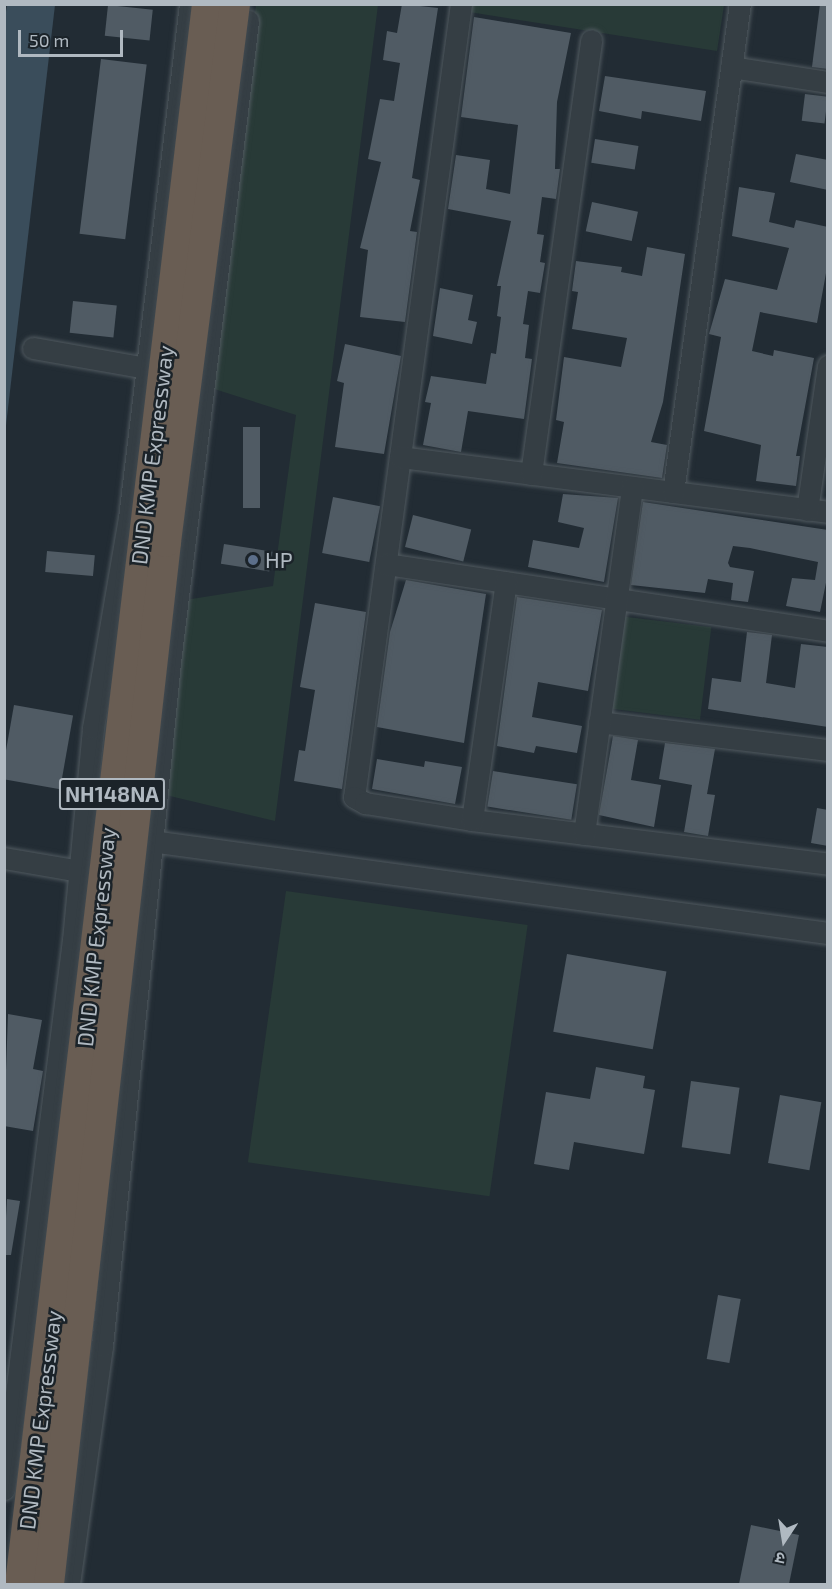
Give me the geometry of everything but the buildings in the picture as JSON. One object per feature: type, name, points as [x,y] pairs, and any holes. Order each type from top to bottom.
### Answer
[{"type":"highway","name":"DND KMP Expressway","points":[[20,1584],[207,4]]},
{"type":"highway","name":"DND KMP Expressway","points":[[49,1584],[166,542],[235,4]]},
{"type":"street","points":[[4,1489],[79,871],[93,728],[129,518],[190,4]]},
{"type":"street","points":[[69,1584],[102,1347],[131,1081],[152,834],[250,4]]},
{"type":"street","points":[[461,4],[386,564],[352,790],[354,797],[365,803],[472,820],[828,864]]},
{"type":"street","points":[[673,492],[740,4]]},
{"type":"street","points":[[531,474],[591,40]]},
{"type":"street","points":[[731,67],[828,82]]},
{"type":"street","points":[[33,348],[147,368]]},
{"type":"street","points":[[400,457],[818,511],[828,366]]},
{"type":"street","points":[[584,834],[632,487]]},
{"type":"street","points":[[386,564],[828,631]]},
{"type":"street","points":[[472,820],[506,582]]},
{"type":"street","points":[[599,722],[828,750]]},
{"type":"street","points":[[84,825],[828,923]]},
{"type":"street","points":[[152,834],[828,933]]},
{"type":"street","points":[[4,858],[79,871]]},
{"type":"green space","points":[[471,4],[724,5],[717,51],[469,12]]},
{"type":"green space","points":[[256,5],[378,5],[275,821],[153,792],[179,601],[273,586],[296,415],[208,387]]},
{"type":"green space","points":[[619,616],[711,627],[700,720],[608,708]]},
{"type":"green space","points":[[286,891],[528,925],[489,1196],[248,1162]]},
{"type":"water","points":[[7,5],[55,5],[5,434],[4,24]]},
{"type":"place","name":"HP","points":[[253,560]]}]
